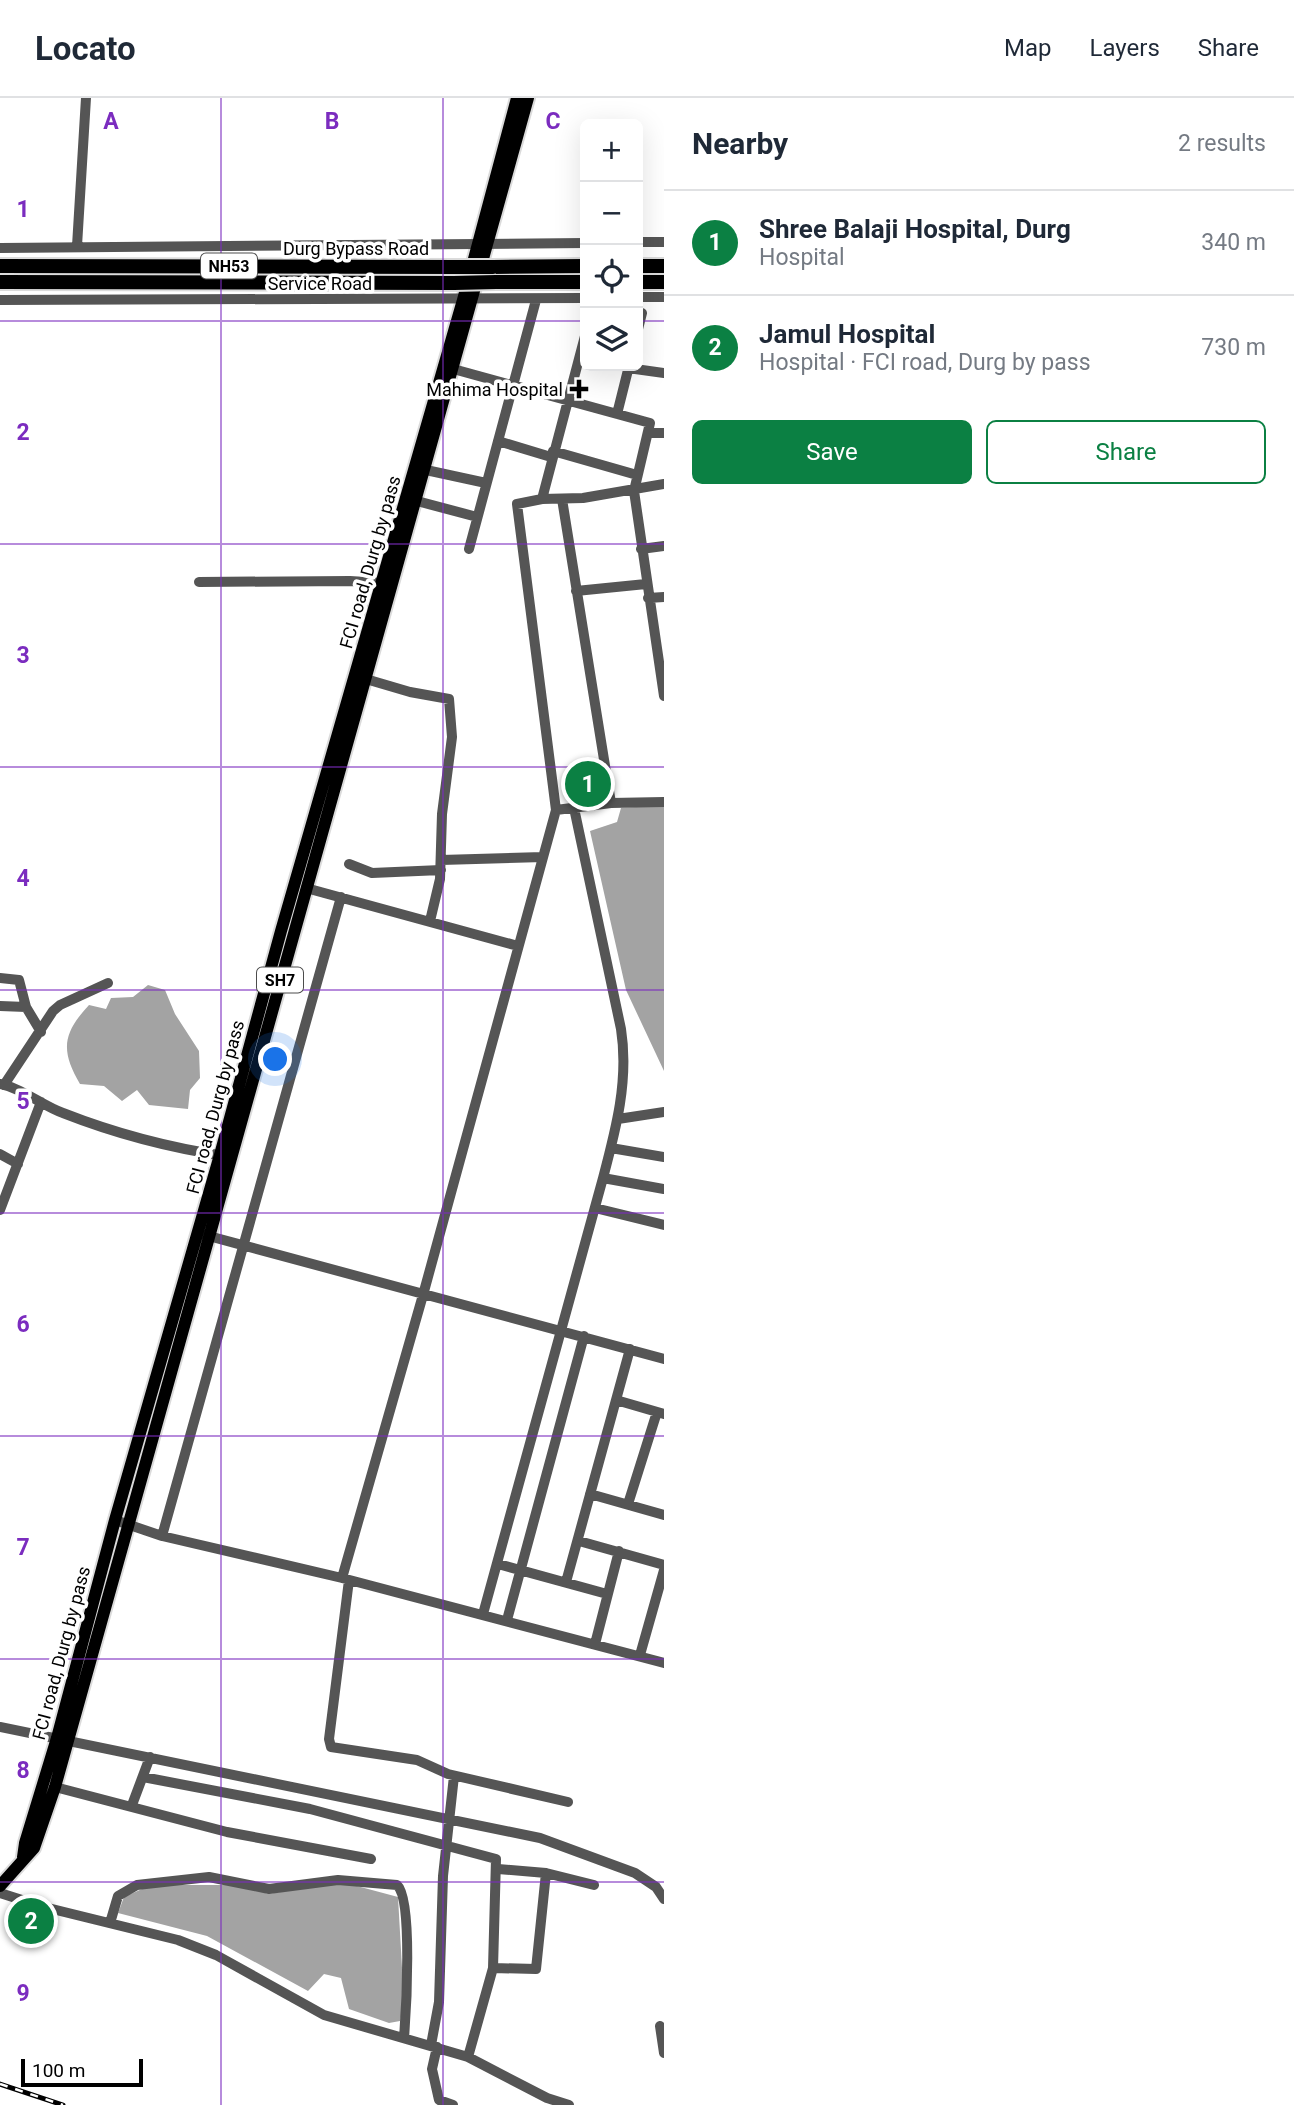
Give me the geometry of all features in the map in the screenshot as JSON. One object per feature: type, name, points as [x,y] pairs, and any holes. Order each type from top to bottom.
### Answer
[{"type":"highway","name":"Durg Bypass Road","points":[[0,266],[580,266]]},
{"type":"highway","points":[[643,266],[664,266]]},
{"type":"highway","name":"Durg Bypass Road","points":[[0,282],[580,282]]},
{"type":"highway","points":[[643,282],[664,282]]},
{"type":"main road","name":"FCI road, Durg by pass","points":[[23,1857],[24,1843],[62,1739],[121,1522],[306,888],[361,678],[382,583],[468,300],[517,116],[517,98]]},
{"type":"main road","name":"FCI road, Durg by pass","points":[[517,116],[528,98]]},
{"type":"main road","name":"FCI road, Durg by pass","points":[[226,1156],[281,930],[417,501],[449,368]]},
{"type":"main road","name":"FCI road, Durg by pass","points":[[23,1857],[34,1848],[55,1787],[62,1739]]},
{"type":"main road","name":"SH7","points":[[0,1886],[23,1857]]},
{"type":"street","points":[[77,246],[86,98]]},
{"type":"street","points":[[643,242],[664,242]]},
{"type":"street","points":[[0,248],[580,243]]},
{"type":"street","points":[[643,297],[664,297]]},
{"type":"street","name":"Service Road","points":[[0,300],[580,298]]},
{"type":"street","points":[[469,549],[536,300]]},
{"type":"street","points":[[542,499],[580,354]]},
{"type":"street","points":[[449,368],[650,423],[650,433],[634,491],[648,598],[662,663],[664,696]]},
{"type":"street","points":[[643,369],[664,373]]},
{"type":"street","points":[[617,414],[628,371]]},
{"type":"street","points":[[650,433],[664,433]]},
{"type":"street","points":[[498,441],[637,475]]},
{"type":"street","points":[[426,470],[486,484]]},
{"type":"street","points":[[568,1802],[454,1776],[417,1760],[335,1748],[329,1744],[345,1579],[556,810],[515,508],[520,502],[634,491],[664,484]]},
{"type":"street","points":[[562,499],[611,803]]},
{"type":"street","points":[[417,501],[477,517]]},
{"type":"street","points":[[640,548],[664,546]]},
{"type":"street","points":[[198,582],[350,580],[382,583]]},
{"type":"street","points":[[576,591],[646,584]]},
{"type":"street","points":[[648,598],[664,597]]},
{"type":"street","points":[[361,678],[410,692],[449,699],[452,737],[442,814],[441,865],[430,921]]},
{"type":"street","points":[[556,810],[611,803],[664,802]]},
{"type":"street","points":[[484,1614],[618,1119],[624,1051],[574,808]]},
{"type":"street","points":[[349,864],[372,873],[543,857]]},
{"type":"street","points":[[306,888],[518,946]]},
{"type":"street","points":[[162,1536],[341,897]]},
{"type":"street","points":[[0,978],[19,980],[26,1007],[41,1032]]},
{"type":"street","points":[[108,983],[60,1005],[2,1085],[64,1114],[119,1132],[226,1156]]},
{"type":"street","points":[[0,1006],[26,1007]]},
{"type":"street","points":[[0,1210],[41,1102]]},
{"type":"street","points":[[618,1119],[664,1112]]},
{"type":"street","points":[[611,1147],[664,1157]]},
{"type":"street","points":[[0,1154],[18,1164]]},
{"type":"street","points":[[603,1178],[664,1189]]},
{"type":"street","points":[[595,1208],[664,1225]]},
{"type":"street","points":[[204,1234],[664,1359]]},
{"type":"street","points":[[507,1620],[584,1336]]},
{"type":"street","points":[[566,1582],[630,1349]]},
{"type":"street","points":[[617,1400],[661,1413],[628,1504]]},
{"type":"street","points":[[590,1494],[664,1515]]},
{"type":"street","points":[[121,1522],[162,1536],[484,1614],[664,1663]]},
{"type":"street","points":[[579,1541],[620,1551],[664,1568],[640,1655]]},
{"type":"street","points":[[595,1644],[620,1551]]},
{"type":"street","points":[[498,1564],[607,1594]]},
{"type":"street","points":[[0,1727],[540,1838],[635,1873],[656,1887],[664,1899]]},
{"type":"street","points":[[132,1805],[150,1757]]},
{"type":"street","points":[[453,2105],[439,2100],[432,2069],[439,2002],[445,1846],[454,1776]]},
{"type":"street","points":[[143,1777],[310,1809],[492,1856],[498,1869],[492,1968],[468,2057]]},
{"type":"street","points":[[55,1787],[227,1832],[371,1859]]},
{"type":"street","points":[[498,1869],[546,1873],[594,1885]]},
{"type":"street","points":[[492,1968],[536,1969],[546,1873]]},
{"type":"street","points":[[110,1923],[118,1896],[137,1885],[154,1881],[209,1877],[269,1889],[338,1880],[397,1885],[404,1896],[407,1963],[404,2038]]},
{"type":"street","points":[[0,1893],[44,1908],[178,1940],[216,1955],[324,2015],[468,2057],[547,2098],[569,2105]]},
{"type":"street","points":[[660,2026],[664,2053]]},
{"type":"shaded area","points":[[664,805],[664,1071],[626,990],[590,831],[617,822],[621,808]]},
{"type":"shaded area","points":[[148,985],[165,990],[175,1014],[199,1051],[200,1078],[190,1090],[188,1109],[149,1105],[137,1090],[122,1101],[104,1086],[80,1084],[69,1061],[69,1033],[89,1005],[106,1009],[111,998],[133,997]]},
{"type":"shaded area","points":[[342,1882],[398,1897],[404,2003],[400,2021],[389,2023],[349,2009],[341,1978],[324,1974],[308,1991],[207,1936],[118,1913],[124,1897],[151,1885],[243,1885],[268,1894]]},
{"type":"railway","points":[[0,2084],[63,2105]]},
{"type":"place","name":"Mahima Hospital","points":[[579,389]]},
{"type":"place","name":"Shree Balaji Hospital, Durg","points":[[588,784]]},
{"type":"place","name":"Jamul Hospital","points":[[31,1921]]}]
